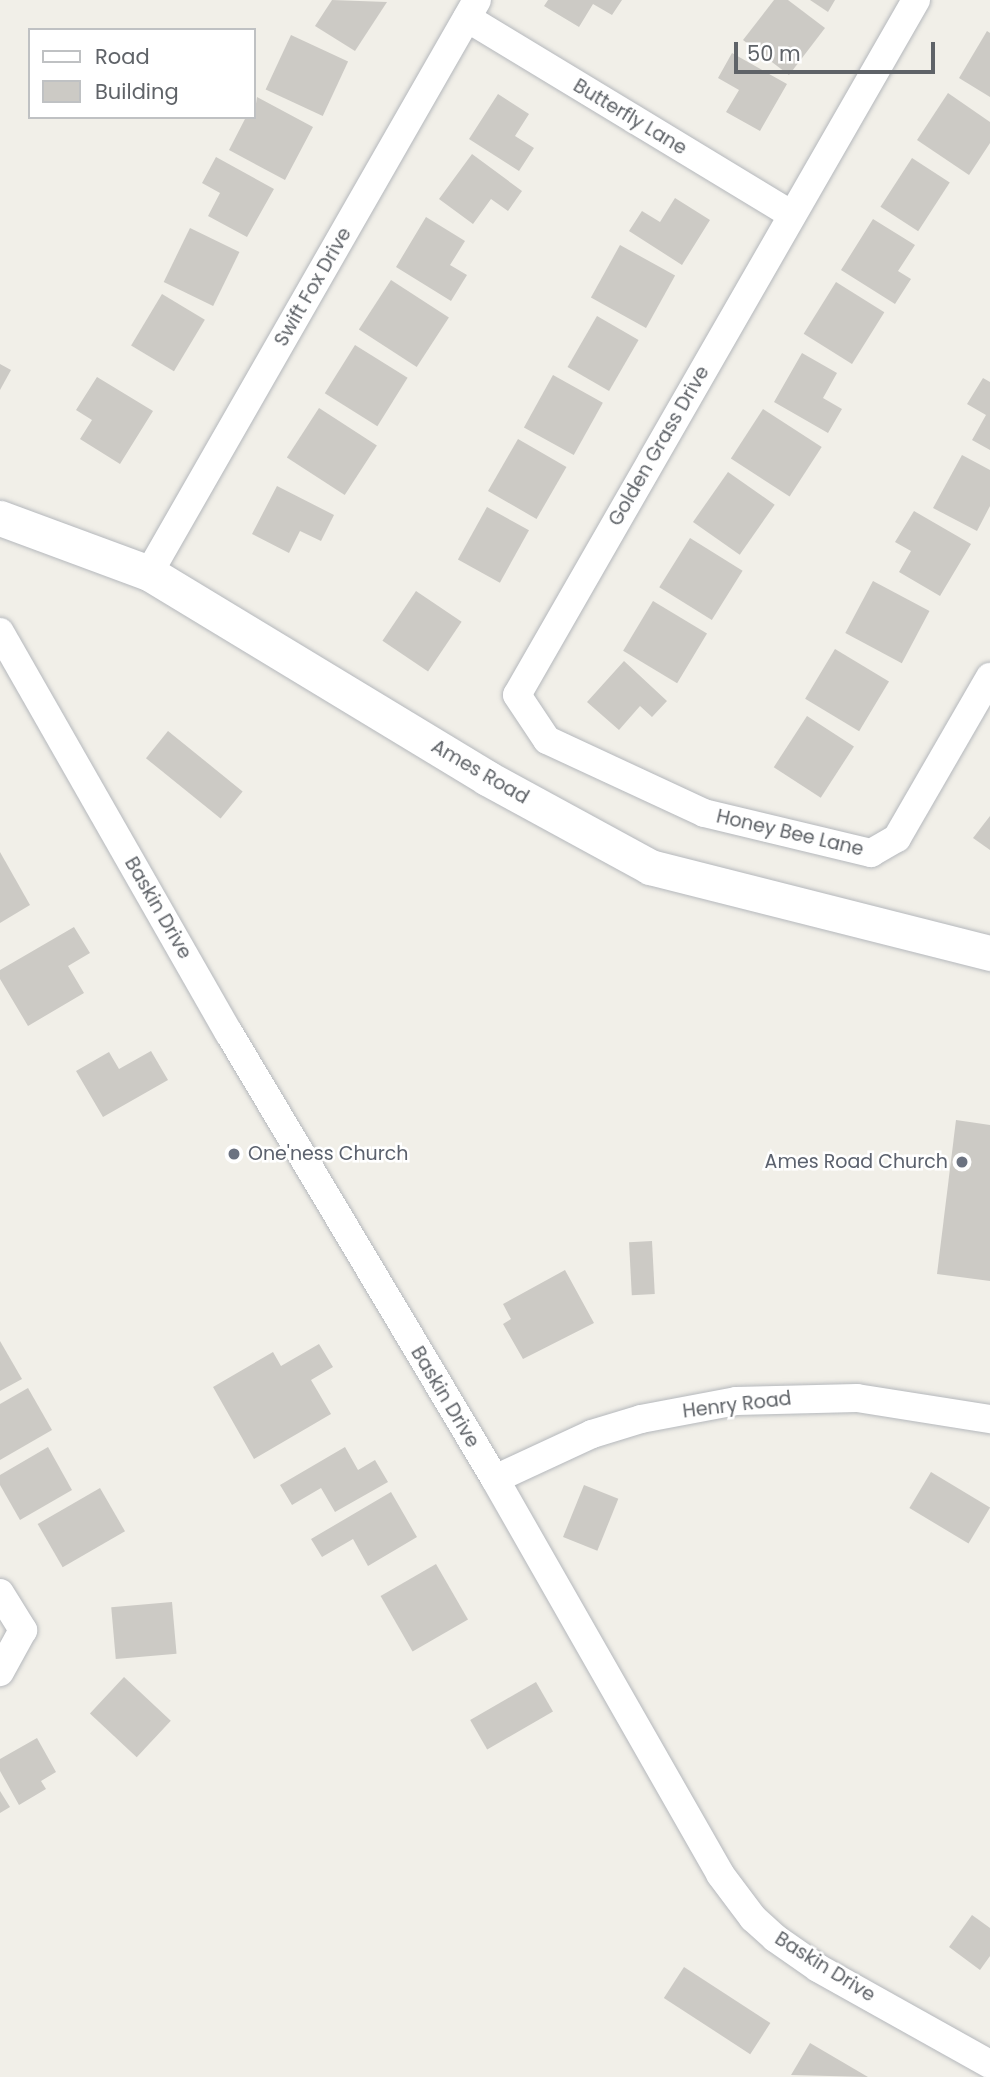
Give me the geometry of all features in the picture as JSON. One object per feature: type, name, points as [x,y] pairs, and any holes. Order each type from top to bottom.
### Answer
[{"type":"street","name":"Golden Grass Drive","points":[[704,813],[547,740],[517,695],[916,0]]},
{"type":"street","name":"Butterfly Lane","points":[[472,9],[792,215]]},
{"type":"street","name":"Swift Fox Drive","points":[[149,573],[472,9]]},
{"type":"street","name":"Ames Road","points":[[0,518],[149,573],[487,778],[650,866],[990,953]]},
{"type":"street","name":"Baskin Drive","points":[[0,632],[229,1033],[495,1479],[720,1874],[753,1918],[818,1968],[990,2064]]},
{"type":"street","name":"Honey Bee Lane","points":[[704,813],[871,853],[897,838],[990,677]]},
{"type":"street","name":"Henry Road","points":[[495,1479],[593,1434],[641,1419],[736,1401],[857,1398],[990,1419]]},
{"type":"street","points":[[0,1593],[23,1630],[0,1672]]},
{"type":"building","points":[[332,0],[387,2],[355,51],[315,26]]},
{"type":"building","points":[[548,0],[622,0],[612,15],[593,4],[579,27],[544,6]]},
{"type":"building","points":[[774,0],[788,0],[825,28],[789,75],[743,40]]},
{"type":"building","points":[[810,0],[835,0],[828,12]]},
{"type":"building","points":[[987,31],[990,33],[990,97],[959,78]]},
{"type":"building","points":[[291,35],[348,62],[323,116],[266,89]]},
{"type":"building","points":[[732,53],[787,84],[760,131],[726,112],[739,90],[718,78]]},
{"type":"building","points":[[948,93],[990,122],[990,143],[969,175],[917,140]]},
{"type":"building","points":[[498,94],[529,114],[515,136],[534,148],[519,171],[469,139]]},
{"type":"building","points":[[257,97],[313,127],[285,180],[229,150],[245,119],[256,119]]},
{"type":"building","points":[[472,154],[522,191],[508,211],[491,199],[473,224],[439,199]]},
{"type":"building","points":[[216,157],[274,189],[247,237],[208,216],[220,193],[202,183]]},
{"type":"building","points":[[912,158],[950,183],[918,231],[880,207]]},
{"type":"building","points":[[675,198],[710,220],[682,265],[629,231],[642,211],[660,222]]},
{"type":"building","points":[[426,217],[465,241],[450,265],[467,275],[451,301],[396,267]]},
{"type":"building","points":[[873,219],[915,245],[898,271],[911,279],[895,304],[841,270]]},
{"type":"building","points":[[190,228],[239,252],[213,306],[164,282]]},
{"type":"building","points":[[620,245],[675,276],[646,328],[591,297]]},
{"type":"building","points":[[391,280],[449,318],[417,367],[359,329]]},
{"type":"building","points":[[836,282],[884,312],[852,364],[804,334]]},
{"type":"building","points":[[162,294],[205,320],[174,371],[131,345]]},
{"type":"building","points":[[597,316],[639,340],[609,391],[568,367]]},
{"type":"building","points":[[355,345],[408,378],[377,426],[325,393]]},
{"type":"building","points":[[802,353],[837,373],[823,398],[842,409],[828,433],[774,402]]},
{"type":"building","points":[[0,364],[11,370],[0,390]]},
{"type":"building","points":[[553,375],[603,403],[574,455],[524,427]]},
{"type":"building","points":[[97,377],[153,411],[120,464],[80,439],[92,420],[76,410]]},
{"type":"building","points":[[983,378],[990,382],[990,450],[972,440],[986,415],[967,404]]},
{"type":"building","points":[[319,408],[377,446],[345,495],[287,457]]},
{"type":"building","points":[[763,409],[822,447],[790,497],[731,458]]},
{"type":"building","points":[[518,439],[566,467],[536,519],[488,491]]},
{"type":"building","points":[[962,455],[990,470],[990,506],[977,531],[933,508]]},
{"type":"building","points":[[728,472],[775,505],[740,555],[693,522]]},
{"type":"building","points":[[277,486],[334,515],[321,541],[300,531],[289,553],[252,534]]},
{"type":"building","points":[[487,507],[529,530],[500,583],[458,559]]},
{"type":"building","points":[[914,511],[971,544],[940,596],[899,572],[911,551],[895,542]]},
{"type":"building","points":[[690,538],[743,571],[712,620],[659,587]]},
{"type":"building","points":[[873,581],[930,611],[902,663],[845,633]]},
{"type":"building","points":[[416,591],[462,622],[428,671],[382,641]]},
{"type":"building","points":[[653,601],[707,633],[677,683],[623,651]]},
{"type":"building","points":[[835,649],[889,681],[859,731],[805,699]]},
{"type":"building","points":[[624,661],[667,701],[652,717],[640,706],[619,730],[587,702]]},
{"type":"building","points":[[807,716],[854,746],[821,798],[774,767]]},
{"type":"building","points":[[168,731],[243,791],[221,819],[146,758]]},
{"type":"building","points":[[990,816],[990,850],[973,838]]},
{"type":"building","points":[[0,852],[30,905],[0,923]]},
{"type":"building","points":[[74,927],[90,953],[68,966],[84,993],[28,1026],[0,979],[0,970]]},
{"type":"building","points":[[151,1051],[168,1080],[103,1117],[76,1071],[109,1052],[119,1069]]},
{"type":"building","points":[[956,1120],[990,1125],[990,1281],[937,1274]]},
{"type":"building","points":[[652,1241],[655,1294],[632,1295],[629,1242]]},
{"type":"building","points":[[565,1270],[594,1323],[523,1359],[503,1324],[511,1319],[503,1304]]},
{"type":"building","points":[[0,1341],[22,1379],[0,1391]]},
{"type":"building","points":[[319,1344],[333,1367],[311,1380],[331,1414],[254,1459],[213,1387],[273,1352],[281,1366]]},
{"type":"building","points":[[28,1388],[52,1430],[0,1460],[0,1404]]},
{"type":"building","points":[[48,1447],[72,1490],[20,1520],[0,1485],[0,1475]]},
{"type":"building","points":[[345,1447],[358,1470],[375,1460],[388,1482],[335,1512],[321,1488],[292,1505],[280,1485]]},
{"type":"building","points":[[931,1472],[990,1507],[969,1544],[909,1508]]},
{"type":"building","points":[[584,1485],[618,1499],[597,1551],[563,1537]]},
{"type":"building","points":[[100,1488],[125,1531],[63,1567],[38,1524]]},
{"type":"building","points":[[391,1492],[417,1537],[368,1566],[353,1539],[322,1557],[311,1539]]},
{"type":"building","points":[[436,1564],[468,1619],[413,1651],[381,1596]]},
{"type":"building","points":[[172,1602],[177,1654],[116,1659],[111,1607]]},
{"type":"building","points":[[124,1677],[171,1721],[137,1757],[90,1714]]},
{"type":"building","points":[[536,1682],[553,1711],[487,1749],[470,1720]]},
{"type":"building","points":[[37,1738],[56,1772],[41,1781],[46,1789],[19,1805],[0,1771],[0,1759]]},
{"type":"building","points":[[0,1791],[10,1807],[0,1813]]},
{"type":"building","points":[[972,1915],[990,1928],[990,1956],[980,1970],[949,1947]]},
{"type":"building","points":[[684,1967],[770,2023],[750,2054],[664,1998]]},
{"type":"building","points":[[810,2043],[868,2077],[791,2075]]},
{"type":"place","name":"One'ness Church","points":[[234,1154]]},
{"type":"place","name":"Ames Road Church","points":[[962,1162]]}]
